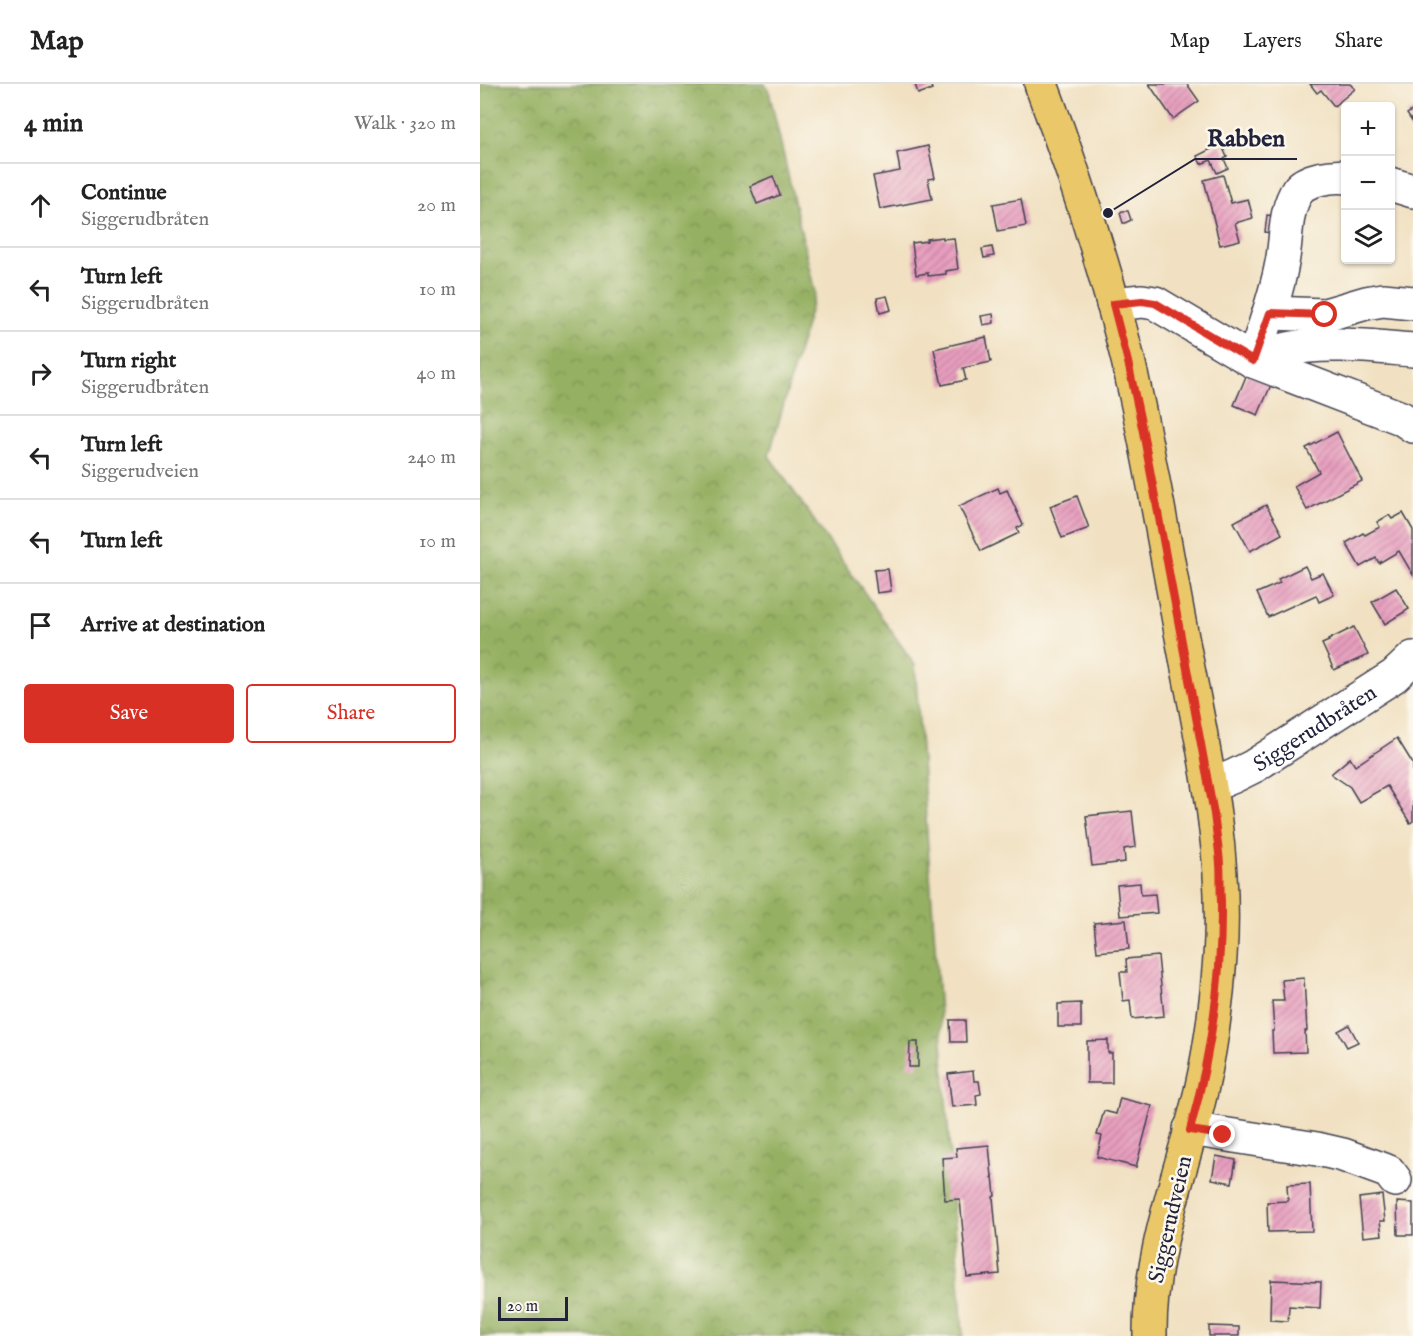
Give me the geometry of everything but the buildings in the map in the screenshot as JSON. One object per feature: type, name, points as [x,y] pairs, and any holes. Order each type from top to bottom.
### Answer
[{"type":"main road","name":"Siggerudveien","points":[[1041,84],[1090,226],[1128,362],[1210,786],[1220,866],[1220,957],[1212,1033],[1201,1091],[1165,1224],[1154,1275],[1150,1336]]},
{"type":"street","points":[[1253,361],[1270,313],[1283,262],[1290,206],[1299,188],[1314,181],[1341,177]]},
{"type":"street","points":[[1395,186],[1413,191]]},
{"type":"street","points":[[1113,304],[1142,301],[1155,303],[1253,361],[1401,418],[1413,426]]},
{"type":"street","points":[[1270,313],[1325,315],[1374,301],[1413,303]]},
{"type":"street","points":[[1253,361],[1287,349],[1318,345],[1413,350]]},
{"type":"street","name":"Siggerudbråten","points":[[1210,786],[1254,766],[1394,676],[1413,658]]},
{"type":"street","points":[[1190,1130],[1270,1141],[1343,1155],[1389,1172],[1395,1180]]},
{"type":"green space","points":[[480,84],[765,84],[769,91],[815,293],[769,456],[915,665],[963,1336],[480,1336]]},
{"type":"place","name":"Rabben","points":[[1108,213]]},
{"type":"route","points":[[1223,1135],[1190,1130],[1201,1091],[1212,1033],[1220,957],[1220,866],[1214,814],[1143,432],[1113,304],[1142,301],[1163,306],[1253,361],[1270,313],[1325,315]]}]
